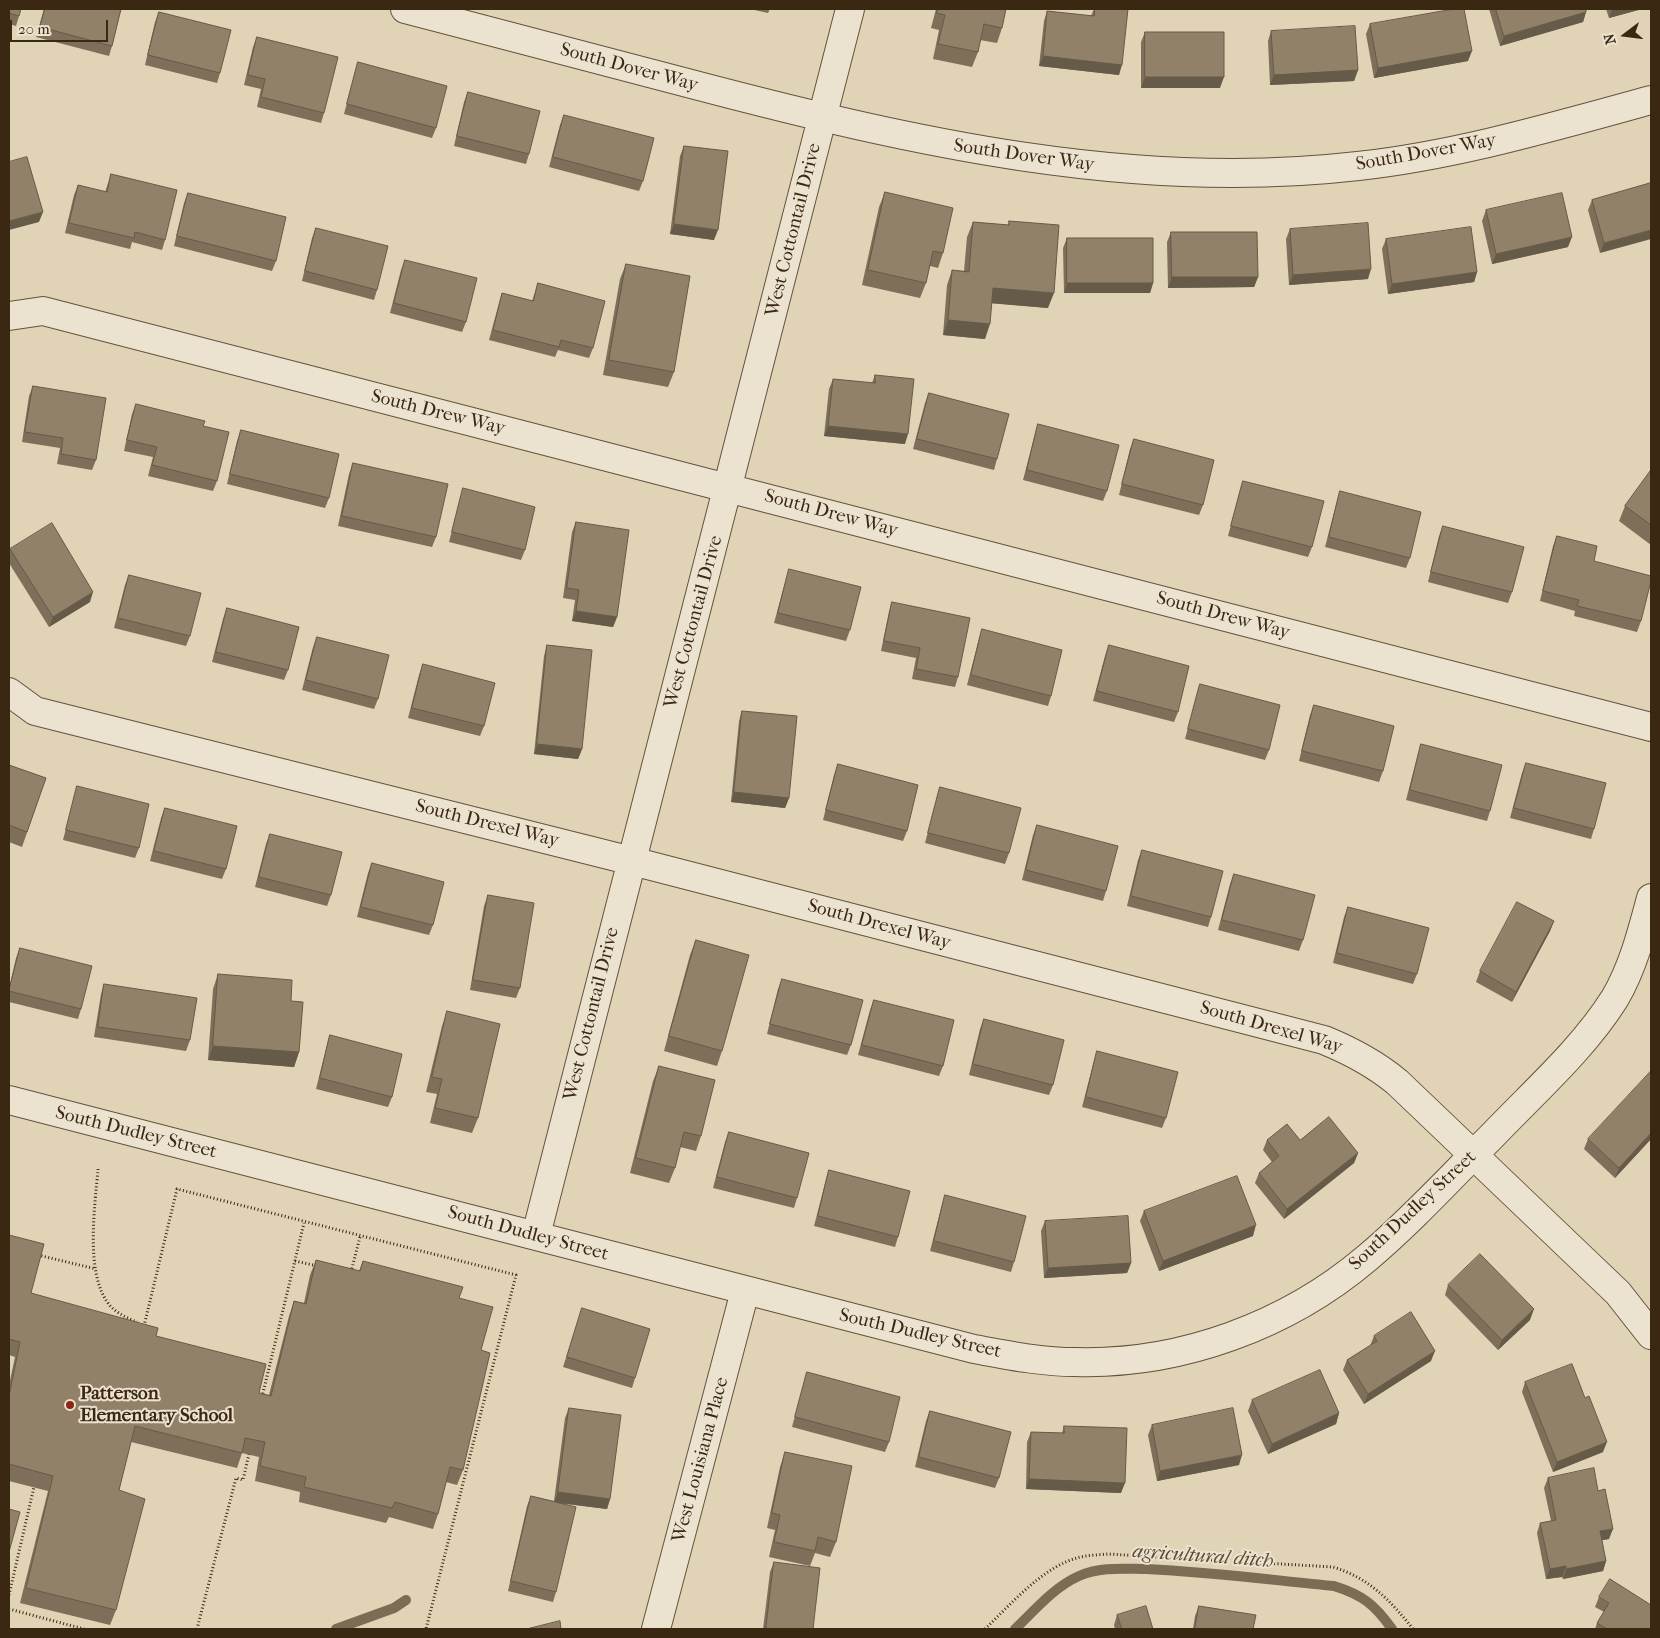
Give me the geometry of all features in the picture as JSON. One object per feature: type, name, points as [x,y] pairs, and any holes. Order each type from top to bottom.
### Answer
[{"type":"street","name":"South Dover Way","points":[[405,9],[822,119],[996,154],[1068,164],[1191,172],[1286,172],[1357,166],[1421,157],[1508,138],[1651,100]]},
{"type":"street","name":"West Cottontail Drive","points":[[536,1235],[850,9]]},
{"type":"street","name":"South Drew Way","points":[[9,316],[43,311],[1651,727]]},
{"type":"street","name":"South Drexel Way","points":[[9,692],[36,711],[632,861],[1324,1040],[1379,1066],[1618,1293],[1651,1335]]},
{"type":"street","name":"South Dudley Street","points":[[9,1100],[974,1349],[1012,1356],[1074,1362],[1172,1353],[1243,1332],[1310,1298],[1366,1259],[1472,1156],[1574,1051],[1597,1023],[1615,997],[1628,972],[1651,898]]},
{"type":"street","name":"West Louisiana Place","points":[[656,1629],[745,1291]]},
{"type":"path","points":[[98,1169],[94,1242],[96,1270],[102,1294],[109,1305],[144,1326]]},
{"type":"path","points":[[143,1332],[177,1189],[304,1223],[516,1275],[426,1629]]},
{"type":"path","points":[[261,1400],[304,1223]]},
{"type":"path","points":[[349,1279],[360,1237]]},
{"type":"path","points":[[28,1253],[96,1270]]},
{"type":"path","points":[[295,1261],[322,1267]]},
{"type":"path","points":[[341,1271],[350,1274]]},
{"type":"path","points":[[197,1629],[236,1478],[243,1480],[249,1454]]},
{"type":"path","points":[[9,1595],[34,1487]]},
{"type":"path","points":[[985,1629],[1027,1589],[1064,1562],[1077,1558],[1108,1554],[1281,1562],[1333,1567],[1350,1572],[1383,1593],[1413,1629]]},
{"type":"path","points":[[9,1610],[84,1629]]},
{"type":"building","points":[[9,9],[21,9],[19,16],[9,13]]},
{"type":"building","points":[[45,9],[121,9],[112,46],[40,27]]},
{"type":"building","points":[[938,9],[1006,9],[1002,28],[984,24],[978,52],[938,44],[945,15],[937,13]]},
{"type":"building","points":[[1095,9],[1128,9],[1122,65],[1043,56],[1047,11],[1094,16]]},
{"type":"building","points":[[1454,9],[1464,9],[1472,51],[1378,68],[1370,24]]},
{"type":"building","points":[[1496,9],[1586,9],[1586,12],[1504,36]]},
{"type":"building","points":[[159,12],[231,30],[220,73],[148,55]]},
{"type":"building","points":[[1355,26],[1358,70],[1274,75],[1271,31]]},
{"type":"building","points":[[1145,32],[1224,32],[1224,77],[1145,77]]},
{"type":"building","points":[[257,37],[338,57],[324,113],[261,97],[265,79],[248,75]]},
{"type":"building","points":[[358,62],[447,86],[436,128],[347,104]]},
{"type":"building","points":[[468,92],[540,111],[529,154],[457,136]]},
{"type":"building","points":[[564,115],[654,138],[643,181],[553,157]]},
{"type":"building","points":[[684,146],[728,151],[718,230],[674,224]]},
{"type":"building","points":[[27,157],[43,212],[9,221],[9,162]]},
{"type":"building","points":[[111,174],[177,190],[165,240],[135,232],[134,238],[69,223],[78,185],[107,192]]},
{"type":"building","points":[[1651,183],[1651,230],[1604,243],[1592,200]]},
{"type":"building","points":[[885,192],[953,208],[943,253],[933,251],[926,283],[868,270]]},
{"type":"building","points":[[188,193],[286,217],[276,261],[177,236]]},
{"type":"building","points":[[1562,193],[1572,237],[1496,254],[1486,210]]},
{"type":"building","points":[[1009,221],[1059,225],[1054,293],[993,288],[990,324],[948,320],[952,270],[969,272],[973,222],[1009,225]]},
{"type":"building","points":[[1368,223],[1371,269],[1293,275],[1290,229]]},
{"type":"building","points":[[1471,227],[1477,272],[1392,284],[1386,239]]},
{"type":"building","points":[[316,228],[388,246],[377,290],[305,271]]},
{"type":"building","points":[[1171,232],[1257,232],[1258,277],[1172,277]]},
{"type":"building","points":[[1067,238],[1153,238],[1153,283],[1067,283]]},
{"type":"building","points":[[405,260],[477,278],[466,322],[394,303]]},
{"type":"building","points":[[626,264],[690,276],[674,372],[609,360]]},
{"type":"building","points":[[538,283],[605,301],[593,348],[561,340],[559,347],[493,330],[502,293],[533,301]]},
{"type":"building","points":[[875,375],[914,379],[908,434],[828,426],[833,379],[875,383]]},
{"type":"building","points":[[33,386],[106,398],[96,460],[61,454],[63,438],[25,432]]},
{"type":"building","points":[[929,393],[1009,414],[997,459],[917,439]]},
{"type":"building","points":[[136,404],[205,421],[203,426],[229,432],[217,481],[152,465],[157,447],[127,440]]},
{"type":"building","points":[[1038,424],[1119,445],[1107,491],[1027,470]]},
{"type":"building","points":[[241,430],[339,454],[329,498],[230,474]]},
{"type":"building","points":[[1134,439],[1214,460],[1203,505],[1122,484]]},
{"type":"building","points":[[353,463],[448,484],[436,537],[342,516]]},
{"type":"building","points":[[1651,470],[1651,525],[1625,506]]},
{"type":"building","points":[[1243,481],[1324,501],[1312,547],[1231,526]]},
{"type":"building","points":[[463,488],[535,507],[525,550],[452,532]]},
{"type":"building","points":[[1340,491],[1421,512],[1410,558],[1329,537]]},
{"type":"building","points":[[576,522],[629,530],[617,617],[576,611],[579,590],[567,588]]},
{"type":"building","points":[[52,523],[93,592],[53,617],[10,549]]},
{"type":"building","points":[[1443,526],[1524,547],[1512,592],[1431,572]]},
{"type":"building","points":[[1557,536],[1597,546],[1594,561],[1651,576],[1641,621],[1577,606],[1579,600],[1543,591]]},
{"type":"building","points":[[789,569],[861,587],[850,630],[778,613]]},
{"type":"building","points":[[129,575],[201,593],[190,636],[118,618]]},
{"type":"building","points":[[892,602],[970,618],[958,677],[916,669],[920,648],[884,641]]},
{"type":"building","points":[[227,608],[299,627],[288,670],[216,652]]},
{"type":"building","points":[[982,629],[1062,650],[1051,696],[971,675]]},
{"type":"building","points":[[317,637],[389,655],[378,699],[306,680]]},
{"type":"building","points":[[547,645],[592,650],[582,749],[537,744]]},
{"type":"building","points":[[1109,645],[1189,666],[1178,712],[1097,691]]},
{"type":"building","points":[[423,664],[495,683],[484,726],[412,708]]},
{"type":"building","points":[[1200,684],[1280,705],[1269,750],[1188,729]]},
{"type":"building","points":[[1314,705],[1394,726],[1383,771],[1302,751]]},
{"type":"building","points":[[742,711],[797,716],[789,798],[734,792]]},
{"type":"building","points":[[1421,744],[1502,765],[1490,811],[1410,790]]},
{"type":"building","points":[[1526,763],[1606,783],[1594,829],[1514,808]]},
{"type":"building","points":[[838,764],[918,785],[907,831],[826,810]]},
{"type":"building","points":[[9,765],[46,778],[27,832],[9,825]]},
{"type":"building","points":[[77,786],[149,804],[139,848],[66,830]]},
{"type":"building","points":[[940,787],[1021,808],[1009,853],[928,833]]},
{"type":"building","points":[[165,808],[237,826],[226,869],[154,851]]},
{"type":"building","points":[[1037,825],[1118,846],[1106,891],[1026,870]]},
{"type":"building","points":[[270,834],[342,852],[331,895],[259,877]]},
{"type":"building","points":[[1142,850],[1223,871],[1211,917],[1131,896]]},
{"type":"building","points":[[372,863],[444,882],[433,925],[361,907]]},
{"type":"building","points":[[1234,874],[1315,895],[1303,940],[1222,920]]},
{"type":"building","points":[[488,895],[534,903],[520,988],[473,980]]},
{"type":"building","points":[[1517,902],[1554,921],[1516,992],[1480,971]]},
{"type":"building","points":[[1348,907],[1429,928],[1417,974],[1337,953]]},
{"type":"building","points":[[696,940],[749,955],[722,1051],[669,1036]]},
{"type":"building","points":[[20,948],[92,966],[81,1009],[9,991]]},
{"type":"building","points":[[218,974],[292,980],[291,1001],[303,1002],[299,1052],[213,1046]]},
{"type":"building","points":[[782,979],[863,1000],[851,1045],[770,1024]]},
{"type":"building","points":[[104,984],[197,998],[190,1040],[98,1027]]},
{"type":"building","points":[[874,1000],[954,1020],[943,1066],[862,1045]]},
{"type":"building","points":[[447,1011],[500,1024],[478,1118],[435,1108],[442,1079],[432,1077]]},
{"type":"building","points":[[984,1019],[1064,1040],[1053,1085],[973,1064]]},
{"type":"building","points":[[330,1035],[402,1054],[392,1097],[320,1078]]},
{"type":"building","points":[[1097,1051],[1178,1072],[1166,1118],[1086,1097]]},
{"type":"building","points":[[659,1066],[715,1080],[701,1136],[684,1132],[675,1168],[636,1158]]},
{"type":"building","points":[[1651,1071],[1651,1133],[1619,1168],[1588,1139]]},
{"type":"building","points":[[1329,1117],[1358,1153],[1287,1209],[1259,1173],[1279,1156],[1267,1140],[1287,1124],[1300,1140]]},
{"type":"building","points":[[729,1132],[809,1153],[797,1198],[717,1177]]},
{"type":"building","points":[[829,1170],[910,1191],[898,1237],[818,1216]]},
{"type":"building","points":[[1237,1176],[1256,1225],[1163,1261],[1144,1211]]},
{"type":"building","points":[[945,1195],[1026,1216],[1014,1262],[934,1241]]},
{"type":"building","points":[[1128,1216],[1131,1263],[1048,1268],[1045,1221]]},
{"type":"building","points":[[9,1235],[44,1244],[31,1293],[158,1328],[156,1336],[266,1364],[259,1393],[271,1396],[294,1301],[306,1304],[316,1260],[360,1271],[363,1261],[463,1287],[459,1298],[493,1307],[481,1350],[490,1353],[463,1470],[450,1467],[438,1514],[395,1502],[392,1508],[304,1487],[306,1477],[260,1466],[265,1442],[245,1438],[242,1453],[135,1426],[119,1490],[145,1499],[116,1610],[26,1588],[53,1476],[9,1464],[9,1396],[20,1342],[9,1339]]},
{"type":"building","points":[[1480,1254],[1534,1309],[1502,1340],[1448,1285]]},
{"type":"building","points":[[582,1308],[650,1329],[635,1378],[567,1357]]},
{"type":"building","points":[[1411,1312],[1435,1351],[1368,1394],[1347,1360],[1377,1341],[1374,1336]]},
{"type":"building","points":[[1572,1364],[1585,1398],[1589,1396],[1607,1442],[1557,1462],[1525,1382]]},
{"type":"building","points":[[1320,1370],[1339,1413],[1272,1444],[1252,1400]]},
{"type":"building","points":[[807,1372],[900,1397],[889,1442],[795,1417]]},
{"type":"building","points":[[569,1408],[621,1415],[610,1499],[558,1492]]},
{"type":"building","points":[[1233,1408],[1242,1455],[1160,1471],[1152,1425]]},
{"type":"building","points":[[930,1411],[1011,1432],[999,1478],[919,1457]]},
{"type":"building","points":[[1064,1426],[1127,1428],[1125,1483],[1029,1479],[1031,1432],[1064,1433]]},
{"type":"building","points":[[785,1452],[852,1466],[836,1542],[818,1537],[815,1551],[774,1542],[780,1515],[772,1513]]},
{"type":"building","points":[[1594,1468],[1598,1491],[1605,1489],[1613,1529],[1600,1531],[1606,1561],[1566,1569],[1566,1566],[1550,1569],[1540,1523],[1556,1520],[1548,1478]]},
{"type":"building","points":[[531,1496],[576,1507],[556,1592],[511,1581]]},
{"type":"building","points":[[9,1509],[20,1512],[9,1552]]},
{"type":"building","points":[[774,1562],[820,1568],[813,1629],[766,1629]]},
{"type":"building","points":[[1610,1579],[1651,1605],[1651,1629],[1607,1629],[1597,1623],[1609,1603],[1599,1597]]},
{"type":"building","points":[[1146,1606],[1153,1629],[1122,1629],[1117,1615]]},
{"type":"building","points":[[1199,1606],[1256,1615],[1253,1629],[1195,1629]]},
{"type":"building","points":[[560,1621],[561,1629],[527,1629]]},
{"type":"waterway","name":"agricultural ditch","points":[[1015,1629],[1061,1586],[1079,1576],[1104,1569],[1194,1572],[1334,1586],[1353,1593],[1368,1602],[1380,1613],[1392,1629]]},
{"type":"waterway","points":[[336,1629],[394,1608],[406,1600]]},
{"type":"place","name":"Patterson Elementary School","points":[[70,1405]]}]
